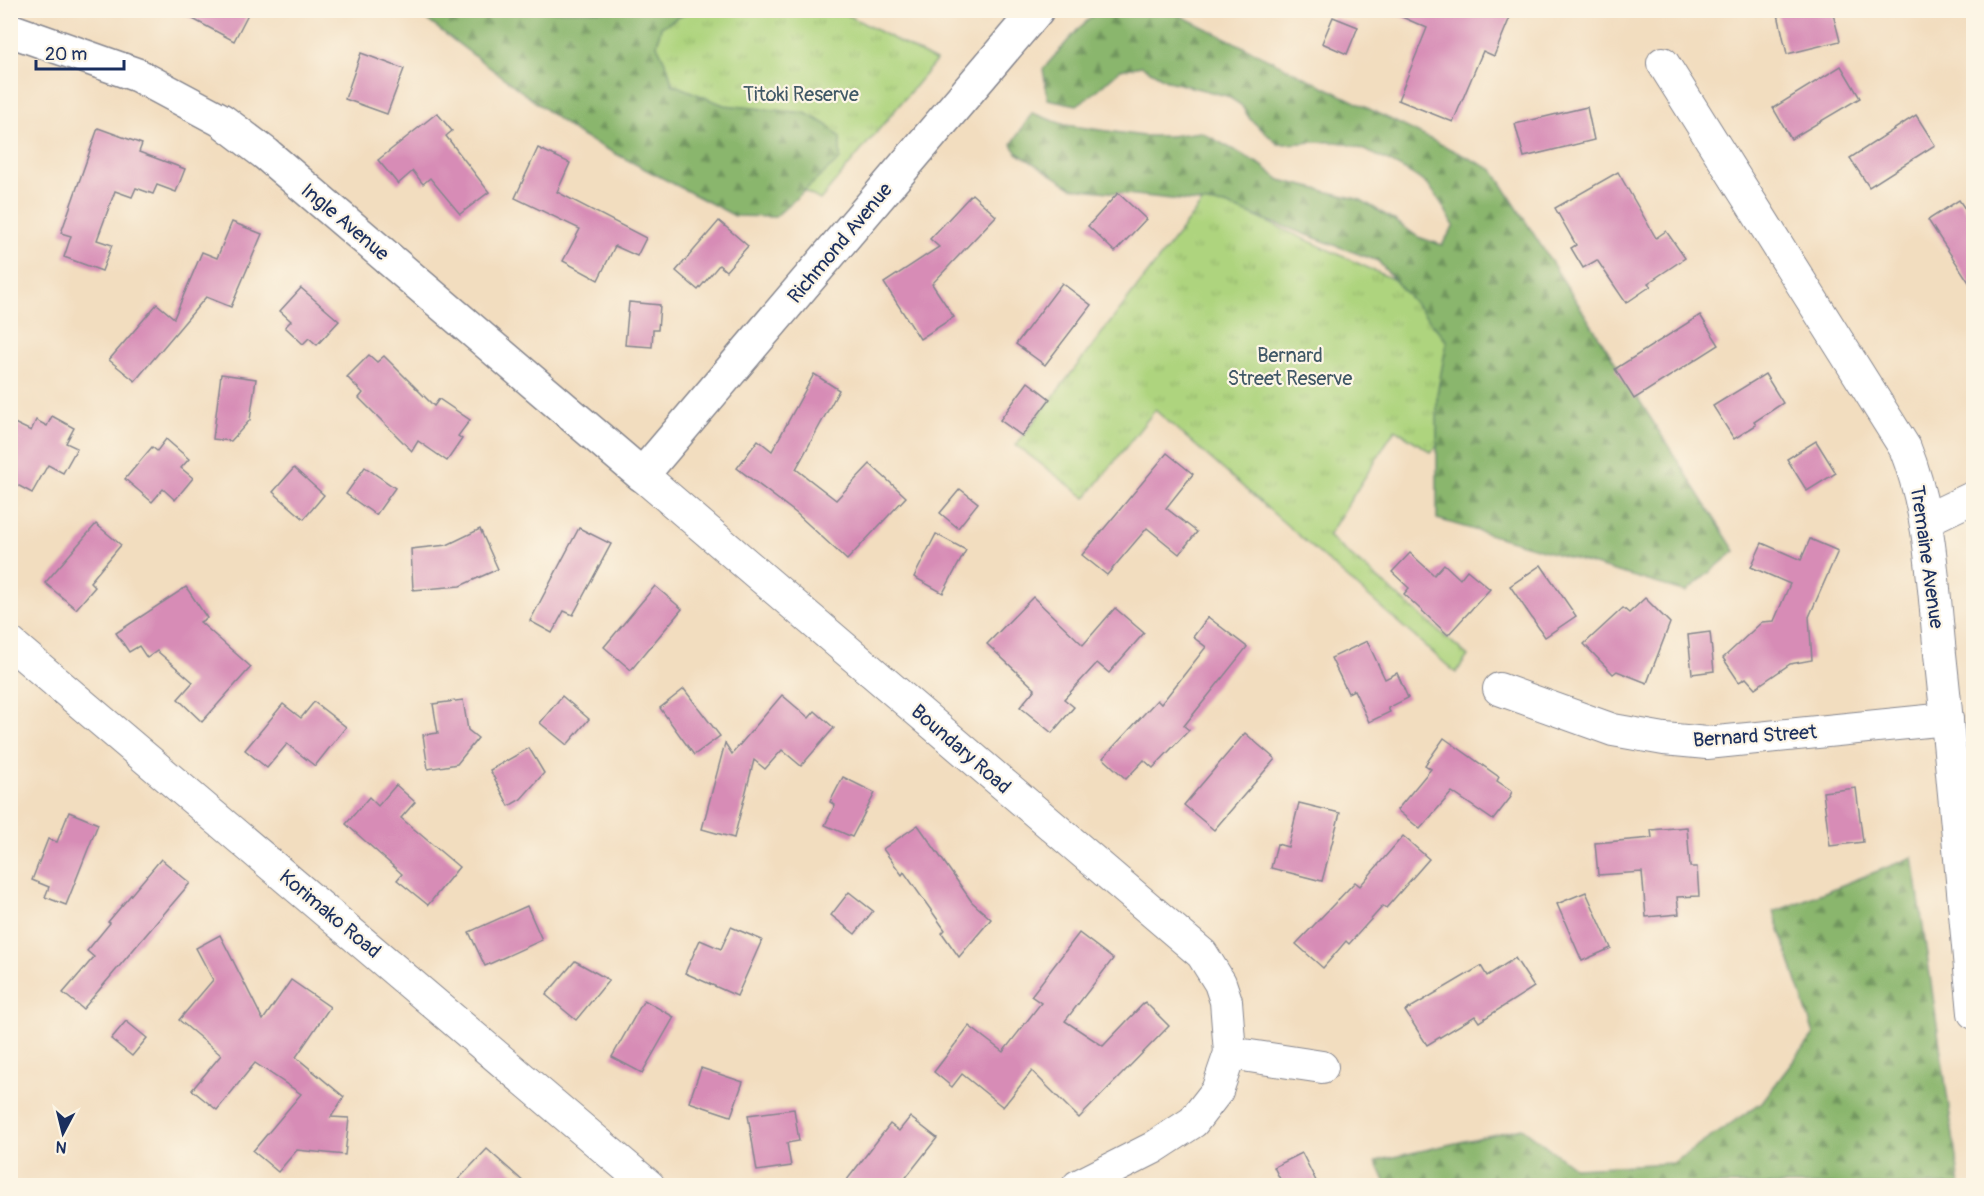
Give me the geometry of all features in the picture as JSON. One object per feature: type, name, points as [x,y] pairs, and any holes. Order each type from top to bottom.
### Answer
[{"type":"street","name":"Richmond Avenue","points":[[642,475],[1037,10]]},
{"type":"street","name":"Ingle Avenue","points":[[10,30],[137,75],[220,120],[266,154],[642,475]]},
{"type":"street","name":"Tremaine Avenue","points":[[1663,63],[1905,448],[1916,476],[1926,520],[1974,1013]]},
{"type":"street","name":"Boundary Road","points":[[642,475],[1202,954],[1220,982],[1226,1001],[1230,1053],[1217,1091],[1193,1122],[1152,1148],[1078,1185]]},
{"type":"street","points":[[1926,520],[1974,497]]},
{"type":"street","name":"Korimako Road","points":[[10,643],[649,1185]]},
{"type":"street","name":"Bernard Street","points":[[1499,689],[1613,730],[1664,739],[1707,743],[1947,719]]},
{"type":"street","points":[[1230,1053],[1322,1067]]},
{"type":"green space","points":[[415,11],[690,11],[661,27],[657,45],[668,68],[672,84],[724,105],[805,113],[826,124],[840,137],[840,159],[775,217],[735,216],[578,134]]},
{"type":"green space","name":"Titoki Reserve","points":[[490,11],[840,11],[936,61],[820,200]]},
{"type":"green space","points":[[1099,11],[1171,11],[1493,170],[1735,551],[1686,592],[1437,519],[1437,394],[1447,341],[1378,261],[1225,205],[1073,188],[1017,153],[1012,144],[1032,113],[1065,125],[1143,136],[1170,136],[1201,132],[1261,165],[1280,180],[1361,200],[1418,237],[1442,245],[1454,226],[1440,201],[1433,191],[1421,181],[1384,159],[1343,143],[1278,144],[1250,119],[1241,105],[1227,96],[1168,81],[1142,66],[1120,70],[1077,105],[1048,99],[1043,69],[1080,27]]},
{"type":"green space","name":"Bernard Street Reserve","points":[[1208,195],[1465,312],[1502,383],[1431,452],[1395,429],[1328,536],[1468,656],[1456,673],[1155,410],[1086,498],[1016,445]]},
{"type":"green space","points":[[1913,857],[1960,1185],[1387,1185],[1376,1161],[1522,1128],[1575,1168],[1673,1163],[1762,1102],[1814,1034],[1774,912]]},
{"type":"building","points":[[176,10],[250,10],[234,41]]},
{"type":"building","points":[[1386,10],[1513,10],[1494,56],[1483,51],[1453,122],[1398,100],[1427,28]]},
{"type":"building","points":[[1777,10],[1832,10],[1840,41],[1787,54]]},
{"type":"building","points":[[1333,17],[1358,27],[1347,54],[1322,43]]},
{"type":"building","points":[[361,53],[404,69],[387,114],[345,99]]},
{"type":"building","points":[[1841,66],[1860,98],[1791,139],[1773,108]]},
{"type":"building","points":[[1587,107],[1594,140],[1524,157],[1515,124]]},
{"type":"building","points":[[437,113],[452,131],[446,136],[489,192],[460,214],[430,178],[423,184],[413,171],[398,184],[378,160]]},
{"type":"building","points":[[1916,115],[1935,145],[1869,187],[1850,158]]},
{"type":"building","points":[[98,128],[142,144],[139,152],[185,169],[176,192],[157,185],[153,194],[136,188],[132,197],[115,191],[97,240],[112,245],[102,271],[64,257],[71,236],[61,233]]},
{"type":"building","points":[[538,148],[570,163],[557,192],[646,238],[637,256],[615,246],[598,280],[563,261],[580,229],[515,198]]},
{"type":"building","points":[[1618,172],[1656,238],[1666,231],[1685,258],[1648,283],[1651,286],[1626,303],[1597,260],[1583,268],[1571,248],[1576,245],[1555,208]]},
{"type":"building","points":[[1118,193],[1146,219],[1115,252],[1088,226]]},
{"type":"building","points":[[972,194],[996,216],[932,284],[954,317],[920,339],[884,283],[939,247],[930,239]]},
{"type":"building","points":[[1959,200],[1974,222],[1974,290],[1928,220]]},
{"type":"building","points":[[719,221],[748,246],[726,271],[719,265],[698,290],[676,271]]},
{"type":"building","points":[[232,222],[262,234],[231,307],[206,297],[135,381],[109,360],[157,304],[174,318],[202,252],[217,258]]},
{"type":"building","points":[[1062,283],[1091,305],[1045,365],[1016,344]]},
{"type":"building","points":[[301,288],[339,321],[317,345],[309,338],[303,344],[285,327],[291,321],[280,311]]},
{"type":"building","points":[[629,302],[660,305],[658,330],[653,330],[652,347],[625,345]]},
{"type":"building","points":[[1700,315],[1719,345],[1634,399],[1615,369]]},
{"type":"building","points":[[369,355],[377,362],[384,356],[434,406],[439,399],[470,420],[458,436],[462,439],[447,461],[418,441],[412,451],[359,398],[363,393],[347,377]]},
{"type":"building","points":[[221,374],[256,379],[250,420],[231,441],[213,439]]},
{"type":"building","points":[[814,374],[839,390],[796,469],[836,500],[870,464],[906,497],[847,560],[796,513],[737,468],[758,440],[772,451]]},
{"type":"building","points":[[1765,374],[1783,403],[1754,422],[1756,425],[1734,439],[1713,406]]},
{"type":"building","points":[[1028,382],[1050,399],[1022,436],[1000,420]]},
{"type":"building","points":[[52,416],[74,428],[66,443],[77,448],[63,473],[48,465],[32,493],[10,481],[10,421],[31,431],[36,420],[47,426]]},
{"type":"building","points":[[166,439],[189,459],[181,468],[193,478],[175,500],[163,489],[152,502],[125,479],[152,447],[157,451]]},
{"type":"building","points":[[1816,441],[1836,473],[1807,491],[1787,459]]},
{"type":"building","points":[[1167,453],[1193,474],[1166,508],[1197,532],[1179,554],[1147,528],[1107,575],[1082,555]]},
{"type":"building","points":[[365,467],[395,488],[376,515],[346,494]]},
{"type":"building","points":[[294,468],[324,495],[304,519],[273,492]]},
{"type":"building","points":[[960,489],[978,503],[958,528],[940,513]]},
{"type":"building","points":[[96,524],[121,545],[90,582],[95,587],[76,609],[45,583]]},
{"type":"building","points":[[579,528],[611,544],[573,615],[564,611],[552,633],[530,621]]},
{"type":"building","points":[[480,529],[498,569],[460,586],[413,590],[411,549],[447,545]]},
{"type":"building","points":[[936,534],[966,550],[943,593],[914,577]]},
{"type":"building","points":[[1810,539],[1838,551],[1809,617],[1812,660],[1790,664],[1755,688],[1746,678],[1739,682],[1723,658],[1762,622],[1774,621],[1790,584],[1751,567],[1762,543],[1801,560]]},
{"type":"building","points":[[1410,553],[1434,575],[1444,564],[1460,579],[1467,570],[1490,589],[1448,635],[1404,594],[1409,588],[1392,572]]},
{"type":"building","points":[[1541,565],[1576,616],[1545,637],[1510,586]]},
{"type":"building","points":[[655,586],[682,609],[631,670],[604,647]]},
{"type":"building","points":[[186,587],[207,618],[200,622],[251,667],[202,722],[178,699],[193,682],[157,651],[147,658],[139,646],[129,652],[116,633]]},
{"type":"building","points":[[1033,597],[1083,645],[1115,608],[1144,633],[1109,673],[1097,663],[1064,699],[1074,707],[1052,733],[1020,707],[1035,689],[987,644]]},
{"type":"building","points":[[1645,598],[1670,623],[1647,683],[1617,671],[1613,674],[1584,644],[1623,608],[1629,613]]},
{"type":"building","points":[[1208,617],[1247,647],[1184,726],[1189,730],[1153,768],[1144,760],[1126,779],[1103,758],[1157,700],[1161,704],[1206,647],[1193,637]]},
{"type":"building","points":[[1710,632],[1714,671],[1692,674],[1688,635]]},
{"type":"building","points":[[1367,641],[1385,679],[1397,673],[1408,698],[1388,708],[1390,712],[1369,722],[1354,690],[1348,693],[1331,658]]},
{"type":"building","points":[[684,689],[720,736],[694,755],[660,708]]},
{"type":"building","points":[[782,695],[809,718],[815,711],[834,728],[801,766],[782,750],[765,769],[754,760],[734,838],[702,829],[725,743],[732,754]]},
{"type":"building","points":[[562,696],[589,719],[567,745],[540,723]]},
{"type":"building","points":[[463,700],[468,730],[478,738],[457,764],[428,769],[423,735],[438,733],[433,704]]},
{"type":"building","points":[[314,702],[346,727],[315,766],[287,744],[267,768],[245,750],[283,704],[301,718]]},
{"type":"building","points":[[1245,733],[1275,759],[1214,830],[1184,805]]},
{"type":"building","points":[[1444,738],[1499,777],[1497,781],[1512,791],[1511,797],[1493,820],[1452,792],[1420,829],[1397,810],[1431,769],[1425,765]]},
{"type":"building","points":[[529,748],[544,773],[521,799],[509,806],[490,770]]},
{"type":"building","points":[[843,777],[875,793],[852,837],[825,825],[835,805],[830,802]]},
{"type":"building","points":[[396,785],[415,802],[401,818],[459,867],[428,905],[397,880],[402,874],[346,824],[369,797],[378,806]]},
{"type":"building","points":[[1856,788],[1863,842],[1830,846],[1823,792]]},
{"type":"building","points":[[1299,803],[1340,813],[1322,881],[1271,868],[1277,844],[1288,847]]},
{"type":"building","points":[[69,812],[98,824],[66,905],[45,897],[49,887],[32,880],[48,839],[57,842]]},
{"type":"building","points":[[918,825],[972,902],[991,919],[959,957],[942,933],[945,930],[904,872],[902,875],[883,849]]},
{"type":"building","points":[[1687,827],[1690,867],[1697,867],[1699,896],[1677,897],[1679,914],[1646,917],[1642,872],[1598,875],[1595,843],[1652,838],[1651,830]]},
{"type":"building","points":[[1403,836],[1429,859],[1386,908],[1383,906],[1349,944],[1346,941],[1323,968],[1296,944],[1355,882],[1360,886]]},
{"type":"building","points":[[161,859],[190,883],[83,1009],[63,993],[94,957],[87,951],[110,923],[108,922]]},
{"type":"building","points":[[849,892],[873,911],[855,934],[831,915]]},
{"type":"building","points":[[1586,892],[1611,948],[1582,961],[1557,904]]},
{"type":"building","points":[[527,906],[542,940],[485,966],[469,932]]},
{"type":"building","points":[[731,927],[762,940],[737,996],[685,973],[700,940],[721,949]]},
{"type":"building","points":[[1079,933],[1113,959],[1065,1021],[1103,1046],[1145,1002],[1169,1026],[1079,1118],[1032,1071],[1003,1107],[962,1074],[952,1087],[934,1072],[969,1026],[1003,1052],[1041,1003],[1031,996]]},
{"type":"building","points":[[220,935],[263,1020],[291,980],[330,1007],[296,1057],[344,1097],[331,1117],[349,1118],[345,1155],[297,1150],[278,1172],[253,1151],[301,1094],[255,1063],[217,1110],[192,1090],[221,1055],[179,1020],[213,980],[196,948]]},
{"type":"building","points":[[1515,958],[1534,987],[1479,1022],[1475,1016],[1427,1045],[1405,1011],[1481,966],[1487,976]]},
{"type":"building","points":[[575,961],[609,980],[576,1020],[546,995]]},
{"type":"building","points":[[644,1000],[674,1017],[642,1073],[612,1057]]},
{"type":"building","points":[[126,1021],[147,1038],[132,1056],[111,1039]]},
{"type":"building","points":[[701,1068],[743,1082],[731,1116],[689,1102]]},
{"type":"building","points":[[794,1109],[799,1141],[787,1143],[791,1166],[757,1171],[748,1115]]},
{"type":"building","points":[[910,1117],[937,1138],[900,1185],[843,1185],[890,1124],[899,1131]]},
{"type":"building","points":[[487,1149],[527,1185],[453,1185]]},
{"type":"building","points":[[1302,1153],[1318,1185],[1283,1185],[1274,1167]]}]
